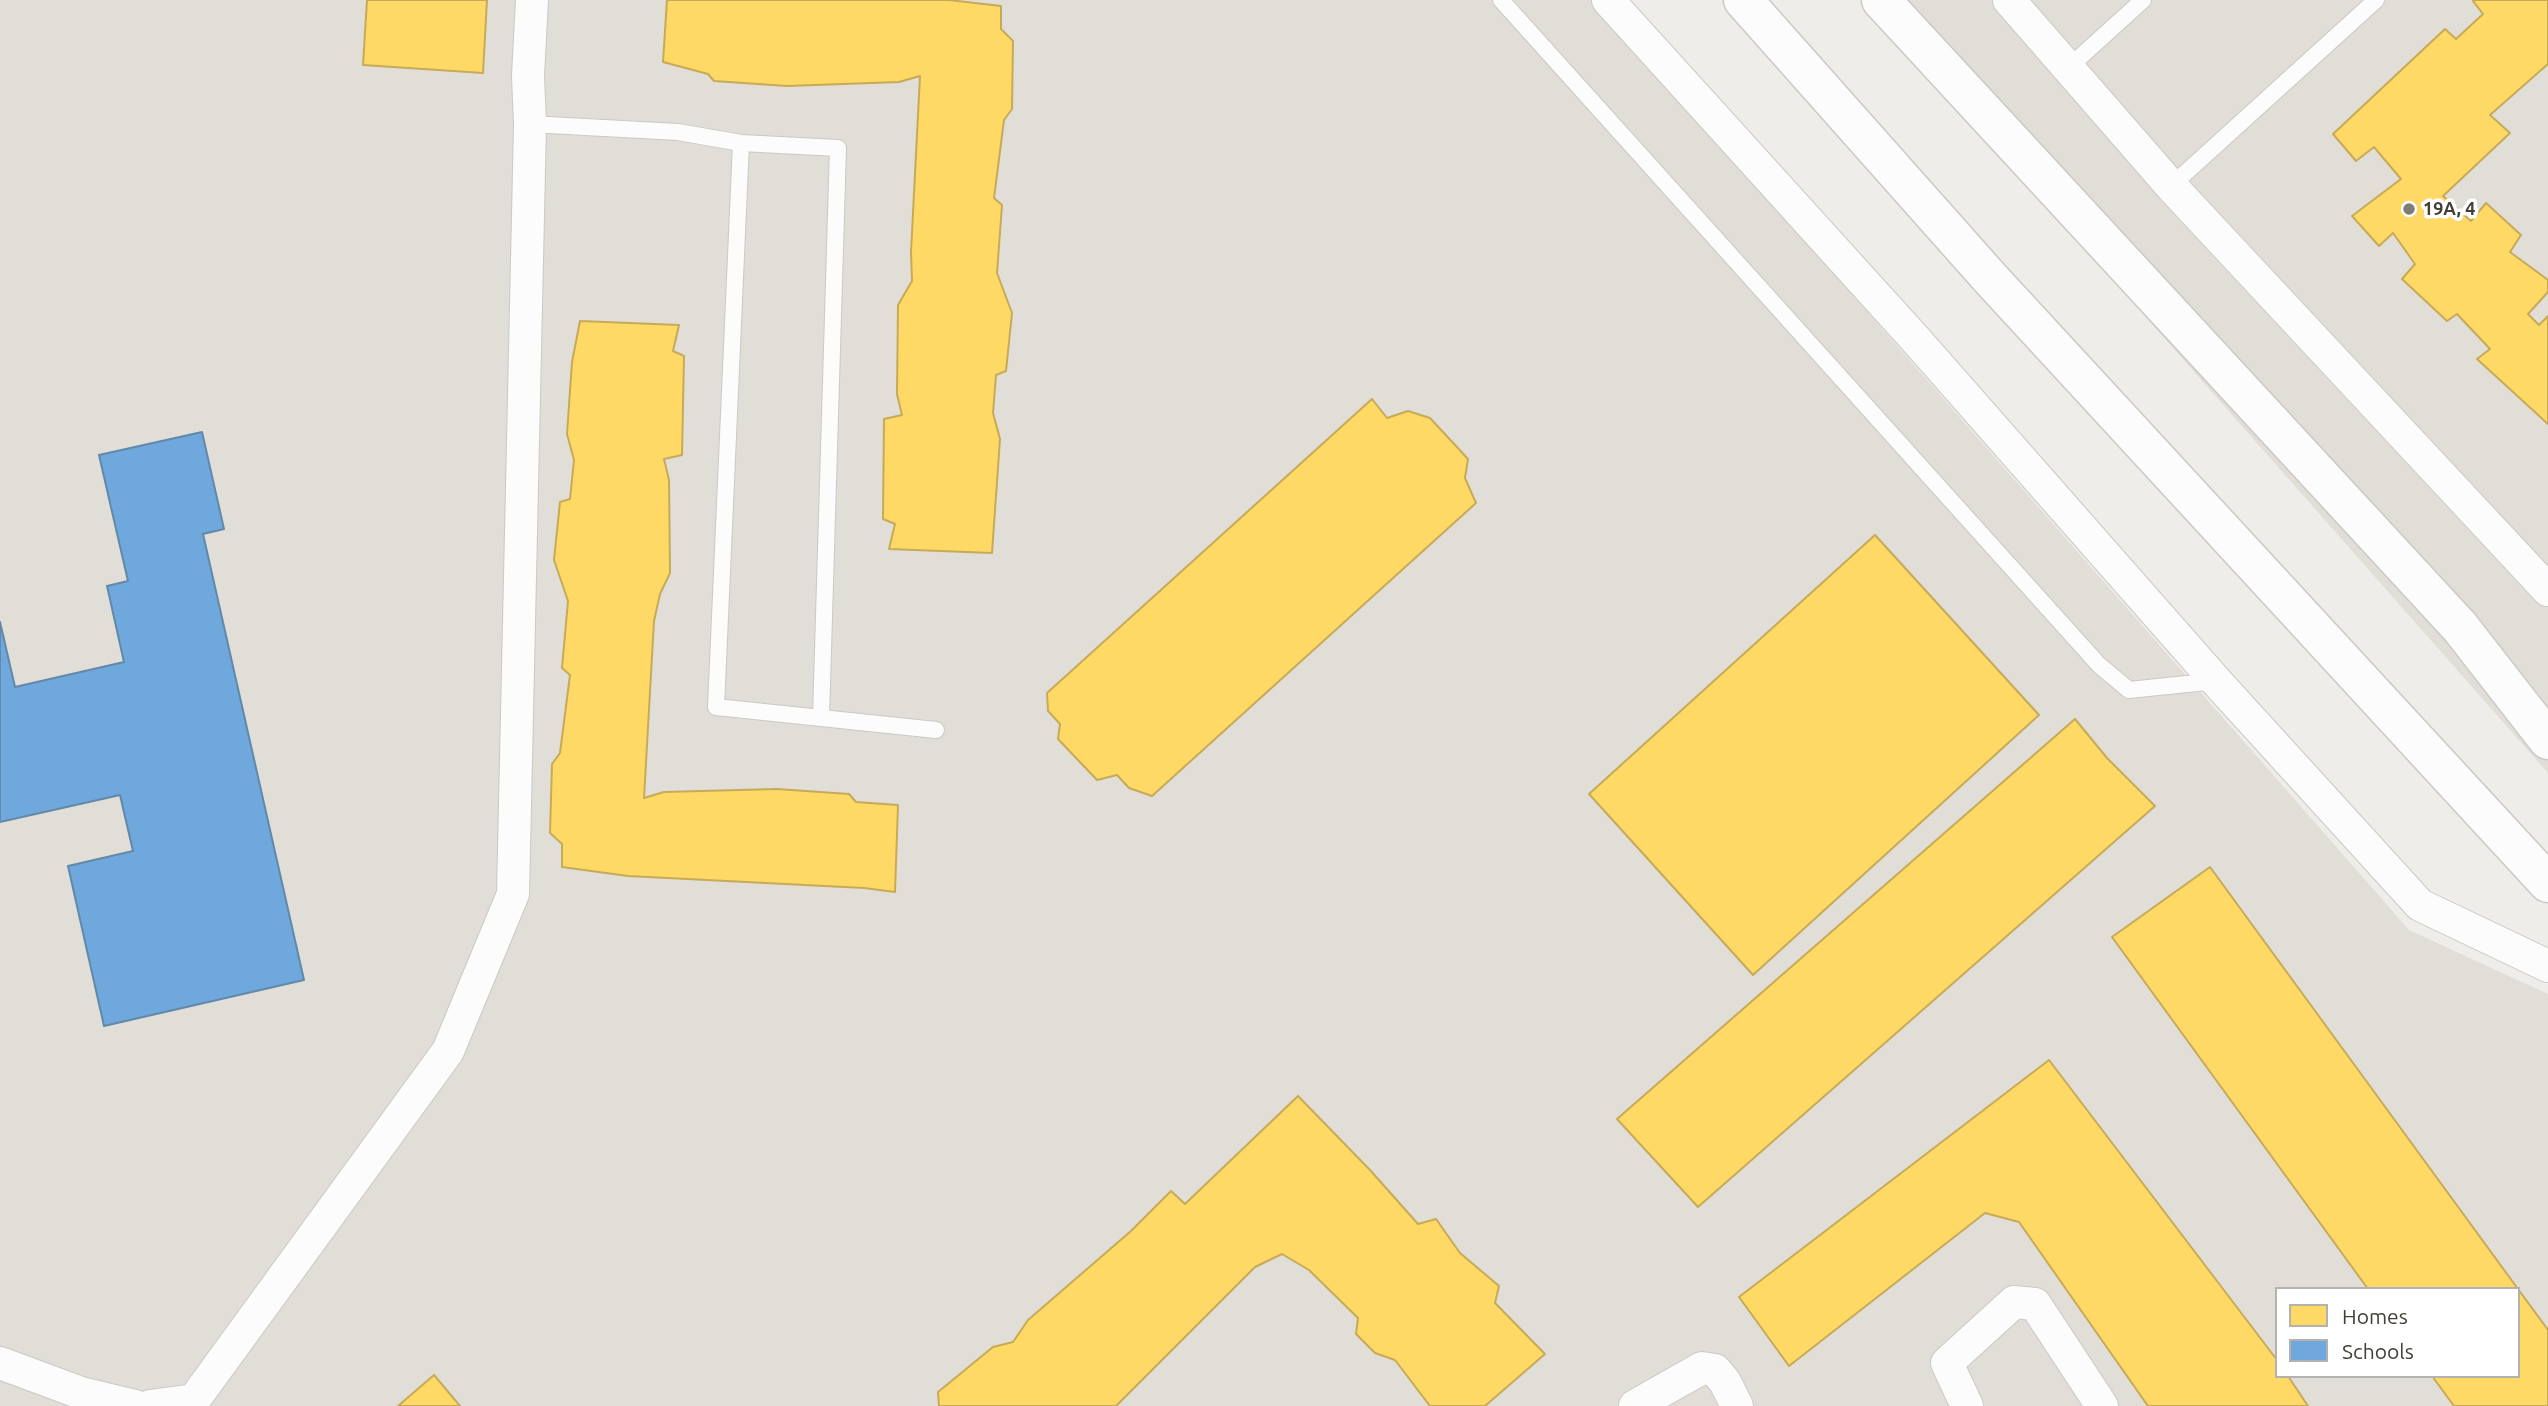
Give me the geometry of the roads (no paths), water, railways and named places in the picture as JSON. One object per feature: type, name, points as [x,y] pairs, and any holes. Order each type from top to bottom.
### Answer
[{"type":"street","points":[[150,1406],[194,1400],[449,1051],[513,894],[530,124],[528,76],[532,0]]},
{"type":"street","points":[[1608,0],[1917,341],[2216,681],[2420,905],[2548,966]]},
{"type":"street","points":[[1743,0],[1990,278],[2548,883]]},
{"type":"street","points":[[1881,0],[2460,627],[2548,740]]},
{"type":"street","points":[[2009,0],[2171,186],[2548,590]]},
{"type":"street","points":[[1967,1406],[1947,1363],[2014,1302],[2035,1304],[2102,1406]]},
{"type":"street","points":[[0,1363],[81,1393],[135,1406]]},
{"type":"street","points":[[1635,1406],[1702,1368],[1715,1370],[1725,1382],[1737,1406]]},
{"type":"lane","points":[[1502,0],[2099,665],[2129,690],[2216,681]]},
{"type":"lane","points":[[2068,68],[2143,0]]},
{"type":"lane","points":[[2171,186],[2376,0]]},
{"type":"lane","points":[[530,124],[678,132],[741,143],[838,148],[821,717]]},
{"type":"lane","points":[[741,143],[716,707],[936,730]]},
{"type":"place","name":"19А, 4","points":[[2409,209]]}]
